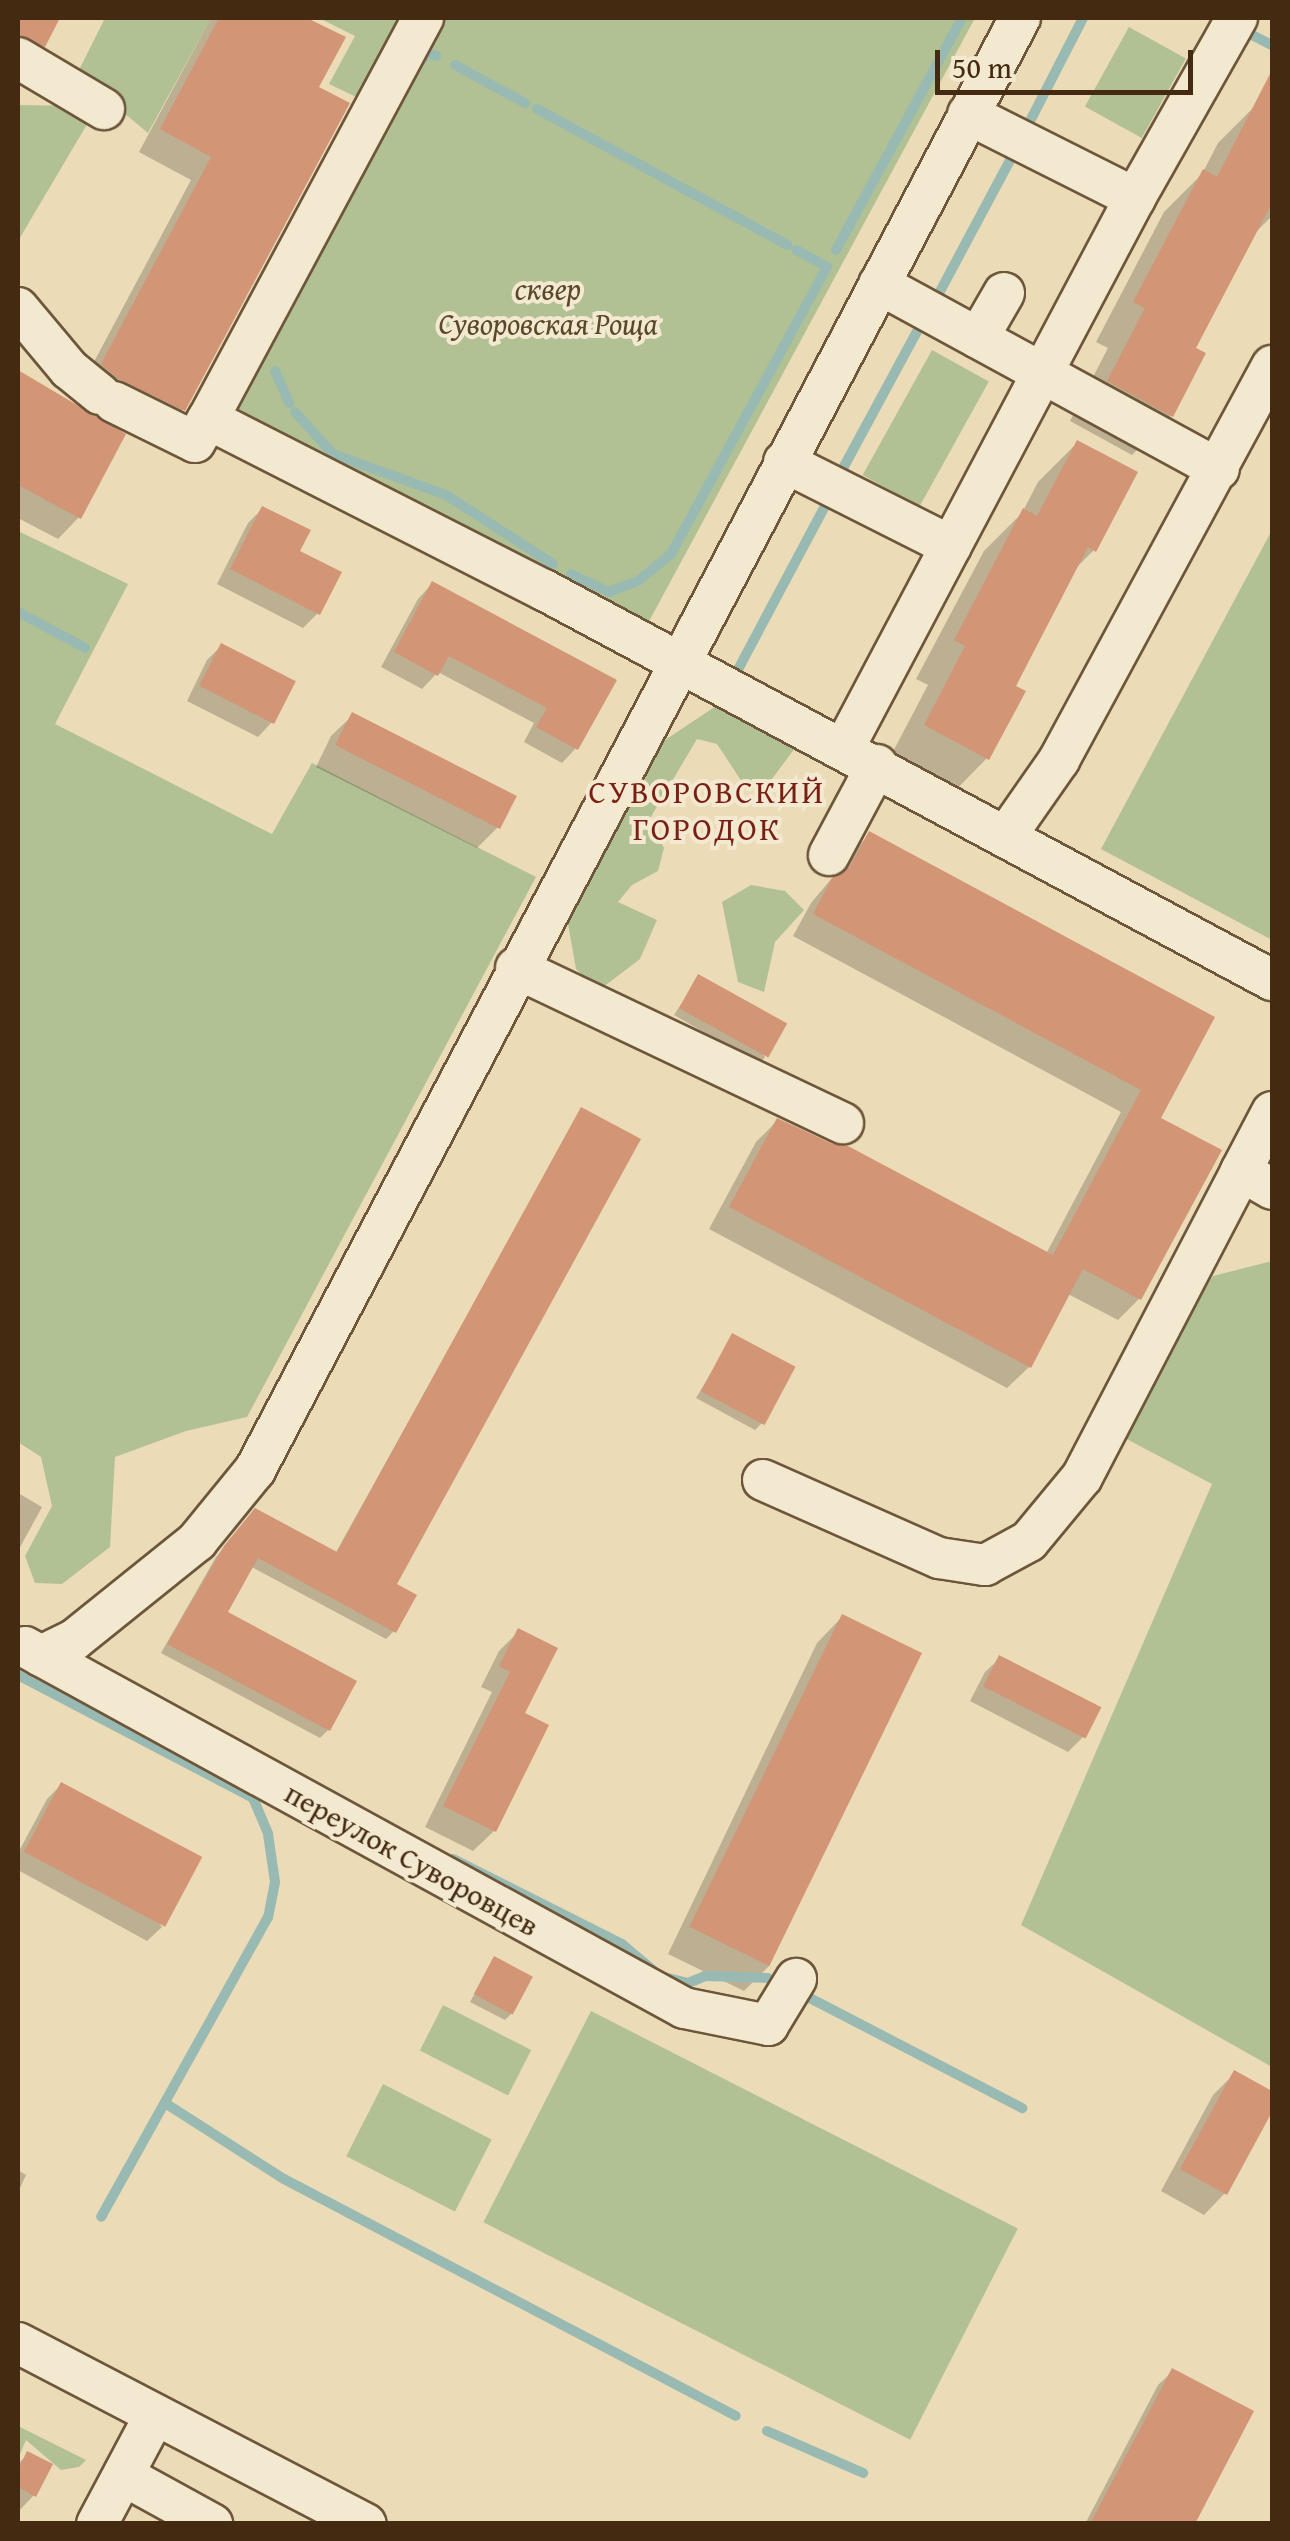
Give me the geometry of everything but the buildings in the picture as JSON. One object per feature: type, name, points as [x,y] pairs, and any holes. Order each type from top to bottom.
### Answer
[{"type":"street","points":[[18,308],[69,369],[107,398],[196,442],[422,18]]},
{"type":"street","points":[[29,1649],[74,1640],[197,1541],[255,1470],[516,968],[1020,18]]},
{"type":"street","points":[[828,855],[860,757],[951,546],[1135,198],[1156,139],[1196,67],[1237,18]]},
{"type":"street","points":[[18,58],[104,109]]},
{"type":"street","points":[[968,114],[1135,198]]},
{"type":"street","points":[[879,284],[1219,469]]},
{"type":"street","points":[[978,338],[1004,293]]},
{"type":"street","points":[[1006,836],[1059,760],[1272,366]]},
{"type":"street","points":[[208,419],[860,757],[1272,980]]},
{"type":"street","points":[[784,462],[875,495],[951,546]]},
{"type":"street","points":[[516,968],[843,1123]]},
{"type":"street","points":[[763,1480],[939,1558],[985,1565],[1029,1541],[1082,1477],[1257,1180],[1272,1112]]},
{"type":"street","name":"переулок Суворовцев","points":[[29,1649],[684,2008],[768,2025],[796,1978]]},
{"type":"street","points":[[18,2343],[345,2518]]},
{"type":"street","points":[[97,2524],[155,2415]]},
{"type":"street","points":[[125,2472],[130,2480],[212,2524]]},
{"type":"green space","points":[[105,18],[211,18],[148,133],[77,74]]},
{"type":"green space","points":[[319,18],[417,18],[371,104],[329,84],[355,36]]},
{"type":"green space","name":"сквер Суворовская Роща","points":[[432,18],[975,18],[647,625],[219,412]]},
{"type":"green space","points":[[1129,27],[1186,59],[1142,138],[1085,107]]},
{"type":"green space","points":[[18,105],[81,106],[89,121],[18,241]]},
{"type":"green space","points":[[932,350],[989,382],[920,507],[863,475]]},
{"type":"green space","points":[[1272,530],[1272,940],[1101,849]]},
{"type":"green space","points":[[18,531],[128,584],[55,724],[272,834],[312,763],[536,877],[247,1417],[186,1431],[115,1457],[110,1547],[62,1584],[35,1583],[25,1556],[52,1506],[41,1457],[18,1442]]},
{"type":"green space","points":[[719,704],[798,744],[766,787],[742,782],[717,744],[697,739],[649,820],[664,848],[658,871],[632,885],[618,902],[657,920],[640,959],[598,991],[576,969],[568,924],[599,851],[659,744]]},
{"type":"green space","points":[[751,885],[785,891],[804,910],[775,942],[764,992],[738,982],[722,902]]},
{"type":"green space","points":[[1272,1261],[1272,2067],[1021,1925],[1212,1484],[1117,1434],[1213,1276]]},
{"type":"green space","points":[[443,2005],[531,2050],[508,2095],[420,2050]]},
{"type":"green space","points":[[591,2011],[1018,2228],[910,2440],[483,2222]]},
{"type":"green space","points":[[383,2084],[492,2139],[455,2212],[346,2156]]},
{"type":"green space","points":[[18,2426],[86,2460],[79,2467],[61,2470],[26,2440],[18,2459]]},
{"type":"waterway","points":[[836,250],[962,18]]},
{"type":"waterway","points":[[1027,127],[1083,18]]},
{"type":"waterway","points":[[1248,33],[1272,45]]},
{"type":"waterway","points":[[419,64],[427,53],[437,56]]},
{"type":"waterway","points":[[455,65],[525,103]]},
{"type":"waterway","points":[[537,109],[787,245]]},
{"type":"waterway","points":[[937,297],[1014,153]]},
{"type":"waterway","points":[[571,574],[609,592],[638,581],[671,554],[827,267],[796,250]]},
{"type":"waterway","points":[[841,472],[921,324]]},
{"type":"waterway","points":[[275,371],[289,403]]},
{"type":"waterway","points":[[295,412],[333,454],[446,495],[553,564]]},
{"type":"waterway","points":[[733,679],[828,500]]},
{"type":"waterway","points":[[18,612],[85,648]]},
{"type":"waterway","points":[[18,1675],[253,1798],[268,1834],[275,1882],[268,1917],[101,2217]]},
{"type":"waterway","points":[[453,1859],[622,1944],[660,1976],[688,1983],[705,1976],[768,1978]]},
{"type":"waterway","points":[[804,1995],[1022,2108]]},
{"type":"waterway","points":[[165,2103],[284,2179],[736,2416]]},
{"type":"waterway","points":[[767,2431],[863,2473]]},
{"type":"district","name":"СУВОРОВСКИЙ ГОРОДОК","points":[[707,812]]}]
